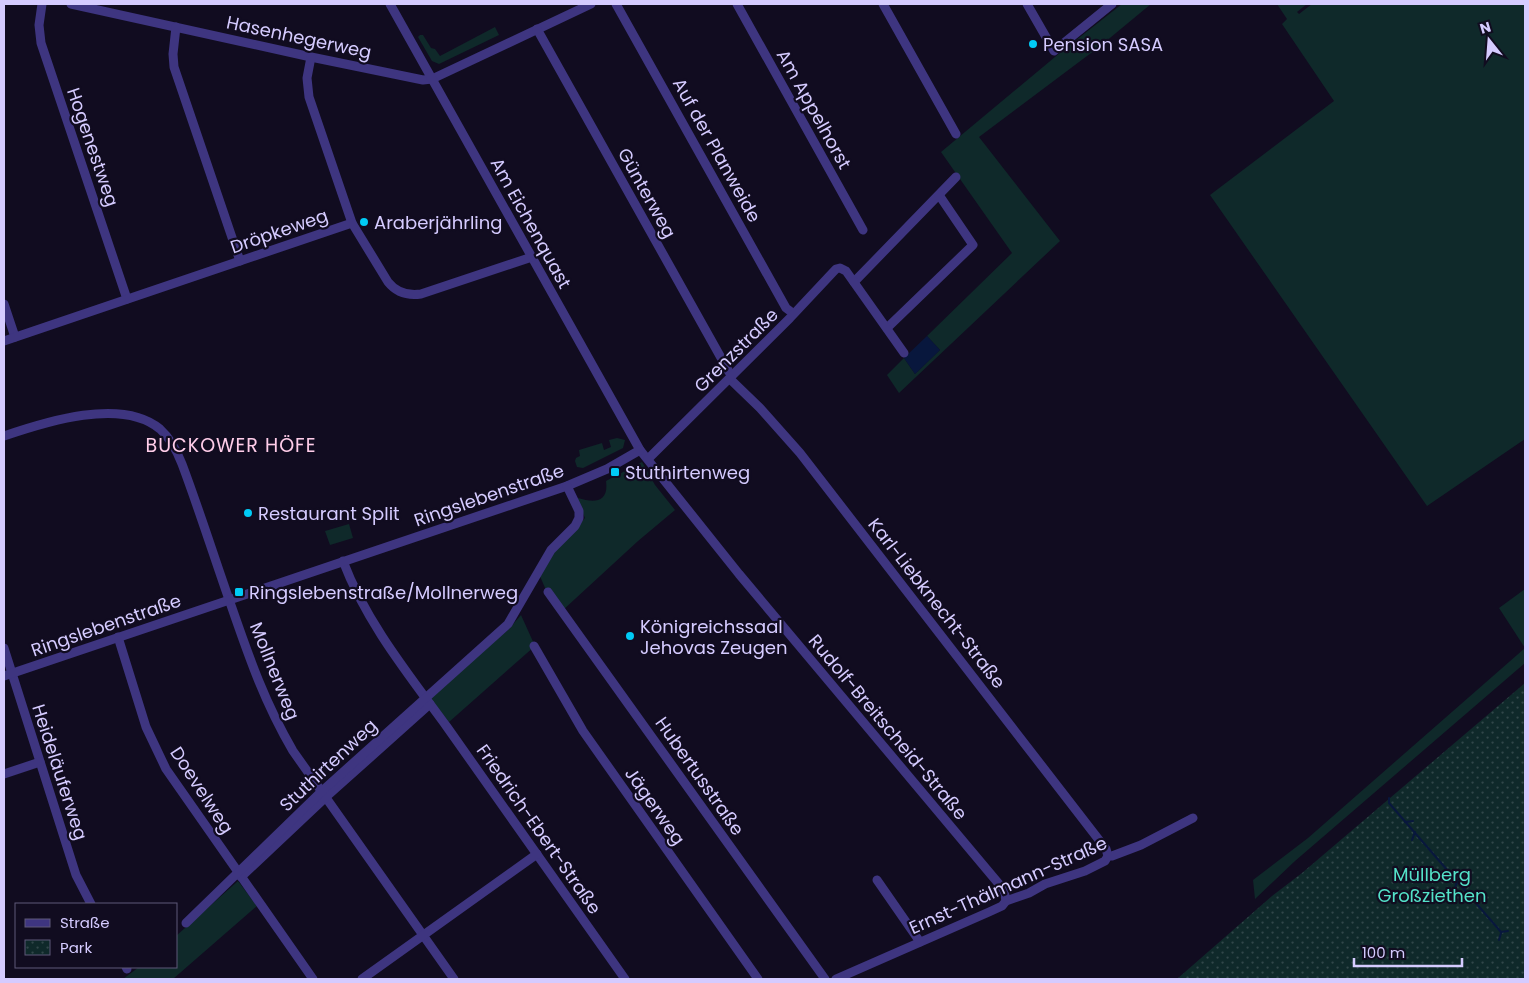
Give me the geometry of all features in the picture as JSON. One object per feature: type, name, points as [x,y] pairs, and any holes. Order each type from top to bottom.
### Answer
[{"type":"street","name":"Hogenestweg","points":[[42,4],[41,42],[127,299]]},
{"type":"street","name":"Hasenhegerweg","points":[[71,4],[311,57],[423,80],[432,79]]},
{"type":"street","name":"Am Eichenquast","points":[[390,4],[645,455]]},
{"type":"street","points":[[432,79],[592,4]]},
{"type":"street","name":"Auf der Planweide","points":[[616,4],[786,308],[790,311]]},
{"type":"street","name":"Am Appelhorst","points":[[737,4],[863,230]]},
{"type":"street","points":[[883,4],[956,134]]},
{"type":"street","points":[[1027,4],[1054,51],[1112,4]]},
{"type":"street","points":[[176,27],[173,54],[174,67],[240,261]]},
{"type":"street","name":"Günterweg","points":[[537,29],[729,376]]},
{"type":"street","points":[[311,57],[307,78],[309,97],[352,223]]},
{"type":"street","points":[[904,353],[854,282],[956,177]]},
{"type":"street","points":[[887,328],[973,245],[939,195]]},
{"type":"street","name":"Dröpkeweg","points":[[4,341],[352,223],[388,282],[396,290],[410,295],[421,294],[532,257]]},
{"type":"street","name":"Grenzstraße","points":[[645,455],[790,318],[832,272],[840,268],[846,271],[854,282]]},
{"type":"street","points":[[4,304],[15,337]]},
{"type":"street","name":"Karl-Liebknecht-Straße","points":[[729,376],[800,453],[1092,830],[1106,849],[1108,856]]},
{"type":"street","name":"Mollnerweg","points":[[4,436],[56,420],[99,414],[137,417],[148,421],[160,429],[173,444],[252,669],[267,703],[293,751],[454,979]]},
{"type":"street","name":"Ringslebenstraße","points":[[8,675],[567,486],[645,455]]},
{"type":"street","name":"Rudolf-Breitscheid-Straße","points":[[645,455],[739,574],[1004,890],[1006,902]]},
{"type":"street","name":"Stuthirtenweg","points":[[186,922],[428,701],[508,624],[551,550],[575,526],[579,518],[579,511],[567,486]]},
{"type":"street","name":"Friedrich-Ebert-Straße","points":[[343,561],[364,606],[428,701],[625,979]]},
{"type":"street","name":"Hubertusstraße","points":[[548,592],[825,979]]},
{"type":"street","name":"Doevelweg","points":[[118,638],[146,727],[176,786],[313,979]]},
{"type":"street","name":"Jägerweg","points":[[534,646],[583,731],[758,979]]},
{"type":"street","name":"Heideläuferweg","points":[[4,648],[8,675],[40,762],[76,875],[90,903]]},
{"type":"street","points":[[4,774],[40,762]]},
{"type":"street","name":"Ernst-Thälmann-Straße","points":[[836,979],[1002,906],[1006,902],[1030,894],[1045,884],[1085,871],[1105,861],[1108,856],[1141,845],[1193,818]]},
{"type":"street","points":[[362,979],[537,854]]},
{"type":"street","points":[[877,880],[920,942]]},
{"type":"green space","points":[[1122,4],[1151,4],[1099,47],[979,137],[1060,241],[899,393],[887,375],[904,358],[915,374],[940,350],[927,336],[1012,253],[941,152]]},
{"type":"green space","points":[[1277,4],[1307,4],[1297,12],[1299,14],[1312,4],[1525,4],[1525,439],[1427,506],[1210,195],[1334,101],[1282,24],[1287,19]]},
{"type":"green space","points":[[495,27],[499,35],[439,64],[432,61],[418,37],[423,35],[431,48],[435,49],[440,56]]},
{"type":"green space","points":[[617,438],[625,440],[623,448],[583,468],[577,467],[575,461],[580,456],[579,450],[602,443],[604,450],[611,447],[609,440]]},
{"type":"green space","points":[[642,462],[655,485],[675,510],[638,541],[563,610],[546,590],[539,574],[550,554],[585,518],[577,500],[578,498],[590,501],[599,500],[605,494],[606,481]]},
{"type":"green space","points":[[349,524],[353,538],[330,545],[325,531]]},
{"type":"green space","points":[[1525,589],[1525,648],[1499,608]]},
{"type":"green space","points":[[521,615],[535,646],[449,722],[431,699],[431,696],[508,630]]},
{"type":"green space","points":[[1525,648],[1525,663],[1295,861],[1255,899],[1253,880],[1308,838]]},
{"type":"green space","name":"Müllberg Großziethen","points":[[1525,683],[1525,979],[1177,979],[1272,896],[1302,873]]},
{"type":"green space","points":[[238,881],[257,906],[173,979],[123,979],[138,968],[178,968],[178,934]]},
{"type":"water","points":[[927,336],[940,350],[915,374],[904,358]]},
{"type":"waterway","points":[[1389,798],[1389,803],[1501,932],[1508,931]]},
{"type":"waterway","points":[[1405,822],[1413,821]]},
{"type":"waterway","points":[[1412,840],[1415,832]]},
{"type":"waterway","points":[[1450,873],[1458,872]]},
{"type":"waterway","points":[[1455,888],[1457,881]]},
{"type":"waterway","points":[[1499,940],[1501,933]]},
{"type":"place","name":"Pension SASA","points":[[1033,44]]},
{"type":"place","name":"Araberjährling","points":[[364,222]]},
{"type":"place","name":"Stuthirtenweg","points":[[615,472]]},
{"type":"place","name":"Restaurant Split","points":[[248,513]]},
{"type":"place","name":"Ringslebenstraße/Mollnerweg","points":[[239,592]]},
{"type":"place","name":"Königreichssaal Jehovas Zeugen","points":[[630,636]]},
{"type":"district","name":"BUCKOWER HÖFE","points":[[231,445]]}]
